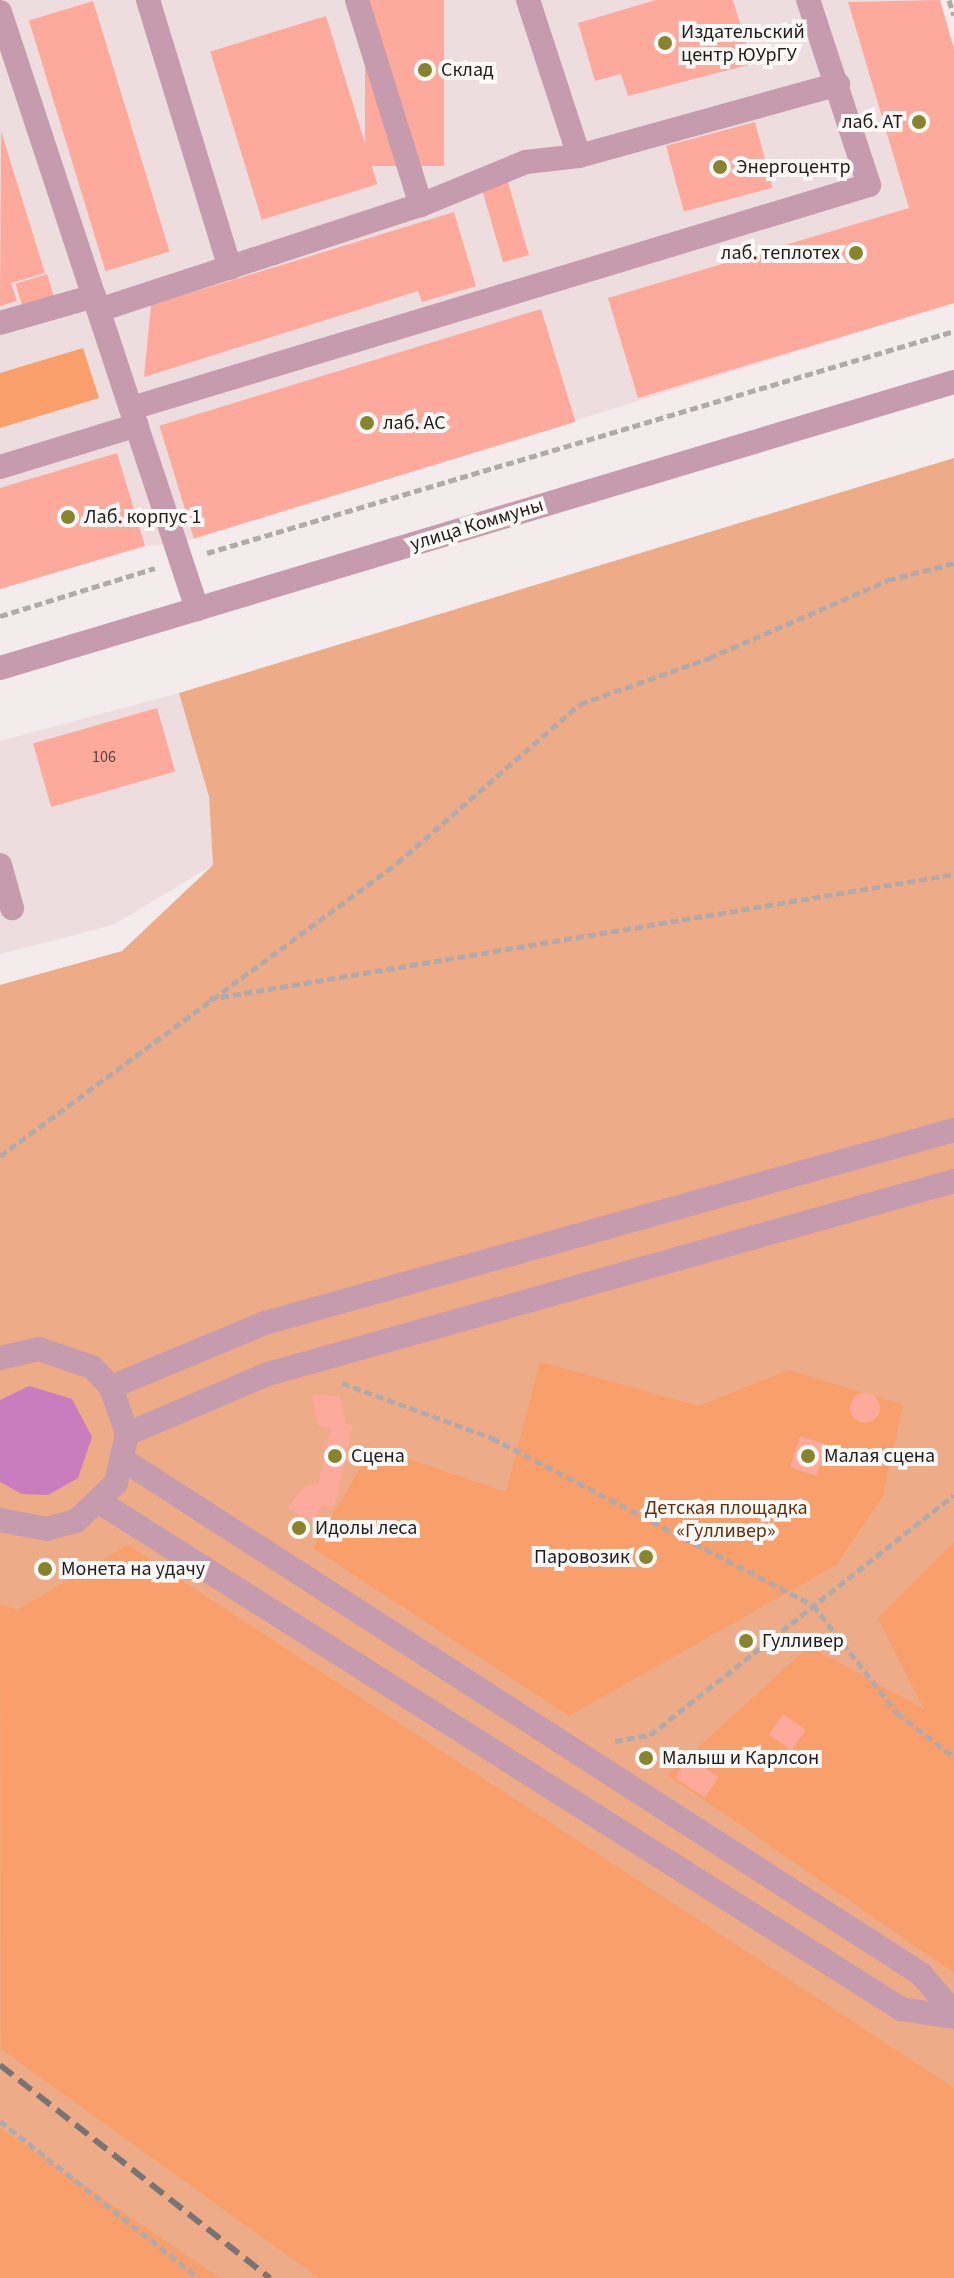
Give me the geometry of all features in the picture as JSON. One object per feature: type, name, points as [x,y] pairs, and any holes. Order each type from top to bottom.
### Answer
[{"type":"street","points":[[148,0],[230,268]]},
{"type":"street","points":[[357,0],[421,205]]},
{"type":"street","points":[[0,467],[134,416],[869,185],[808,0]]},
{"type":"street","points":[[531,1],[579,156]]},
{"type":"street","points":[[0,12],[197,609]]},
{"type":"street","points":[[0,323],[97,303],[230,268],[421,205],[526,162],[579,156],[838,84]]},
{"type":"street","name":"улица Коммуны","points":[[0,668],[954,382]]},
{"type":"street","points":[[0,865],[12,908]]},
{"type":"street","points":[[111,1387],[265,1323],[954,1130]]},
{"type":"street","points":[[127,1434],[306,1363],[954,1181]]},
{"type":"street","points":[[0,1358],[39,1349],[67,1354],[111,1387],[127,1434],[125,1461],[101,1503],[47,1529],[0,1520]]},
{"type":"street","points":[[125,1461],[921,1974],[954,2015]]},
{"type":"street","points":[[101,1503],[901,2009],[954,2015]]},
{"type":"path","points":[[949,0],[954,15]]},
{"type":"path","points":[[0,616],[954,331]]},
{"type":"path","points":[[0,1156],[208,999],[397,863],[580,704],[709,658],[888,580],[954,563]]},
{"type":"path","points":[[208,999],[954,874]]},
{"type":"path","points":[[306,1363],[368,1397],[492,1438],[813,1605],[897,1713],[954,1757]]},
{"type":"path","points":[[573,1748],[650,1735],[954,1495]]},
{"type":"path","points":[[0,2121],[199,2278]]},
{"type":"shaded area","points":[[0,0],[940,0],[954,49],[954,303],[177,544],[145,546],[0,589]]},
{"type":"shaded area","points":[[179,693],[209,797],[213,865],[113,925],[0,954],[0,741]]},
{"type":"shaded area","points":[[29,1386],[72,1399],[92,1437],[78,1478],[48,1495],[22,1494],[0,1482],[0,1400]]},
{"type":"green space","points":[[83,348],[99,398],[0,428],[0,373]]},
{"type":"green space","name":"Детская площадка «Гулливер»","points":[[954,458],[954,2278],[0,2278],[0,985],[122,951],[213,865],[209,797],[179,693]]},
{"type":"green space","name":"Детская площадка «Гулливер»","points":[[540,1362],[699,1406],[789,1370],[903,1405],[883,1496],[836,1565],[569,1716],[313,1548],[373,1447],[506,1492]]},
{"type":"green space","points":[[954,1542],[954,1973],[668,1775],[809,1646],[924,1709],[878,1618]]},
{"type":"green space","points":[[128,1545],[954,2088],[954,2278],[319,2278],[1,2049],[0,1604],[17,1610]]},
{"type":"green space","points":[[0,2128],[220,2278],[0,2278]]},
{"type":"building","name":"Склад","points":[[365,0],[444,0],[444,166],[365,166]]},
{"type":"building","name":"Издательский центр ЮУрГУ","points":[[656,0],[733,0],[752,64],[628,96],[621,74],[595,81],[578,23]]},
{"type":"building","name":"лаб. теплотех","points":[[940,0],[954,49],[954,303],[638,398],[608,298],[909,208],[848,2]]},
{"type":"building","points":[[93,1],[170,252],[106,271],[29,21]]},
{"type":"building","points":[[326,16],[377,184],[262,220],[210,51]]},
{"type":"building","name":"Энергоцентр","points":[[755,122],[773,188],[684,211],[666,146]]},
{"type":"building","points":[[1,131],[45,273],[11,283],[17,301],[0,306]]},
{"type":"building","points":[[508,182],[529,255],[503,262],[482,189]]},
{"type":"building","points":[[454,212],[476,286],[422,302],[418,291],[144,377],[151,305]]},
{"type":"building","points":[[47,274],[54,297],[22,307],[15,284]]},
{"type":"building","name":"лаб. АС","points":[[541,309],[575,422],[194,539],[159,426]]},
{"type":"building","name":"Лаб. корпус 1","points":[[117,453],[145,546],[0,589],[0,488]]},
{"type":"building","points":[[157,708],[175,771],[51,807],[33,744]]},
{"type":"building","points":[[865,1393],[876,1397],[880,1408],[876,1419],[865,1423],[854,1419],[850,1408],[854,1397]]},
{"type":"building","name":"Сцена","points":[[312,1395],[340,1396],[345,1423],[353,1426],[334,1507],[322,1505],[313,1522],[288,1508],[303,1487],[318,1484],[331,1428],[318,1426]]},
{"type":"building","name":"Малая сцена","points":[[800,1436],[827,1445],[816,1476],[790,1467]]},
{"type":"building","points":[[783,1714],[806,1730],[792,1751],[769,1734]]},
{"type":"building","points":[[689,1757],[719,1777],[705,1798],[675,1778]]},
{"type":"railway","points":[[0,2065],[270,2278]]},
{"type":"place","name":"Издательский центр ЮУрГУ","points":[[665,43]]},
{"type":"place","name":"Склад","points":[[425,70]]},
{"type":"place","name":"лаб. АТ","points":[[919,122]]},
{"type":"place","name":"Энергоцентр","points":[[720,167]]},
{"type":"place","name":"лаб. теплотех","points":[[856,253]]},
{"type":"place","name":"лаб. АС","points":[[367,423]]},
{"type":"place","name":"Лаб. корпус 1","points":[[68,517]]},
{"type":"place","name":"Сцена","points":[[335,1456]]},
{"type":"place","name":"Малая сцена","points":[[808,1456]]},
{"type":"place","name":"Идолы леса","points":[[299,1528]]},
{"type":"place","name":"Паровозик","points":[[646,1557]]},
{"type":"place","name":"Монета на удачу","points":[[45,1569]]},
{"type":"place","name":"Гулливер","points":[[746,1641]]},
{"type":"place","name":"Малыш и Карлсон","points":[[646,1758]]}]
